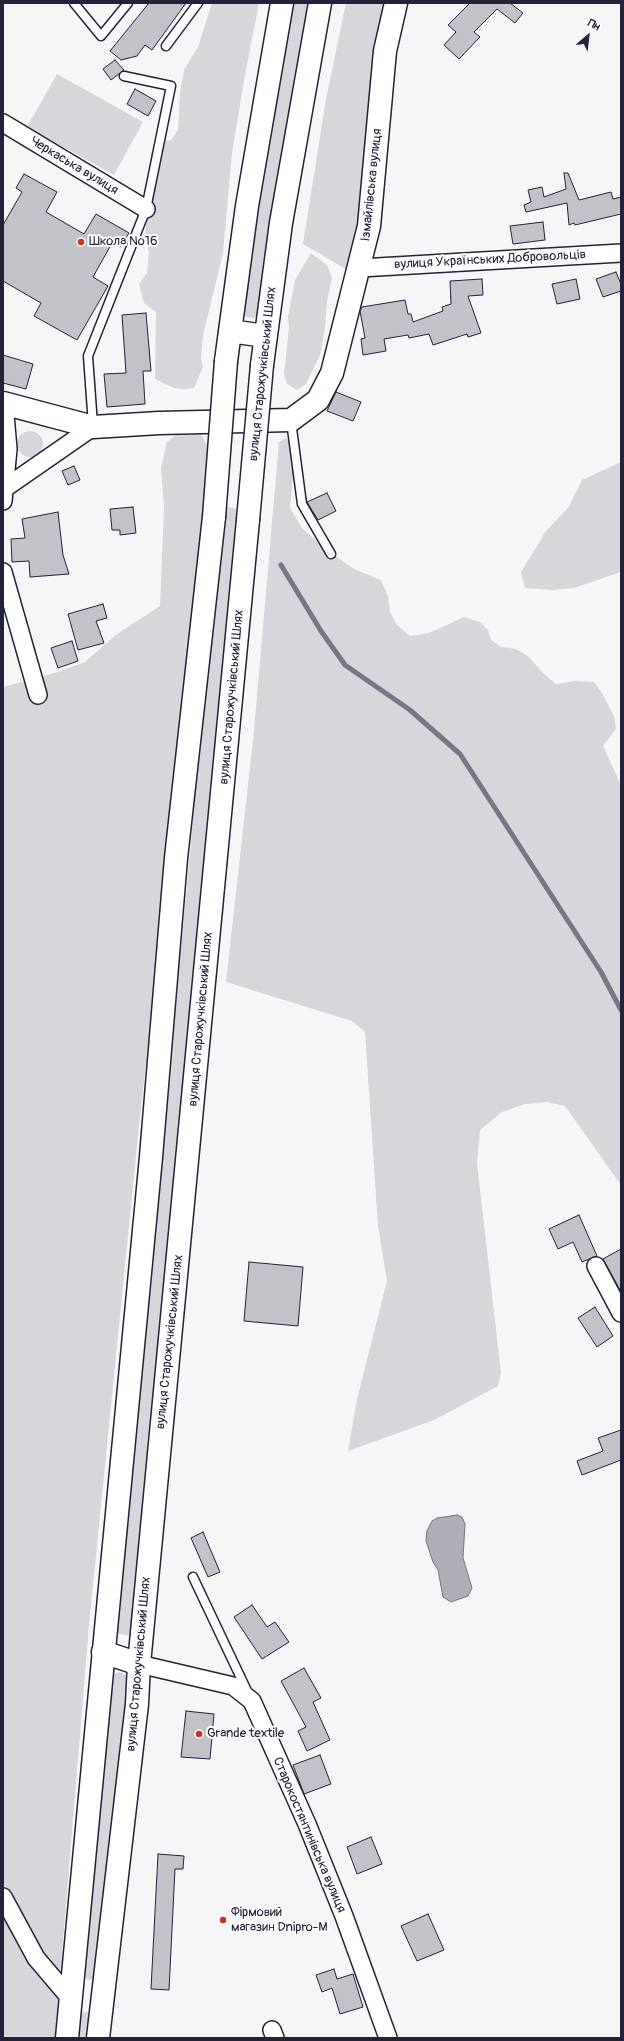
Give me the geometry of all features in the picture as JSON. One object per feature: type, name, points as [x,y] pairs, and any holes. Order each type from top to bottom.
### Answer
[{"type":"main road","points":[[67,2038],[149,1172],[176,858],[214,518],[226,361],[247,206],[282,3]]},
{"type":"main road","name":"вулиця Старожучківський Шлях","points":[[98,2038],[137,1704],[139,1664],[265,336],[281,223],[320,3]]},
{"type":"main road","name":"Ізмайлівська вулиця","points":[[291,420],[318,400],[332,374],[360,268],[369,226],[385,51],[396,3]]},
{"type":"main road","points":[[230,331],[265,336]]},
{"type":"main road","points":[[4,403],[93,427],[159,423],[291,420]]},
{"type":"main road","points":[[103,1652],[139,1664]]},
{"type":"main road","points":[[70,1998],[102,1997]]},
{"type":"street","name":"Черкаська вулиця","points":[[3,123],[146,209]]},
{"type":"street","name":"вулиця Українських Добровольців","points":[[360,268],[621,253]]},
{"type":"street","points":[[4,403],[8,449],[4,494]]},
{"type":"street","points":[[4,494],[93,427]]},
{"type":"street","points":[[3,572],[38,695]]},
{"type":"street","points":[[596,1266],[621,1313]]},
{"type":"street","name":"Старокостянтинівська вулиця","points":[[139,1664],[233,1686],[252,1701],[307,1824],[344,1916],[388,2038]]},
{"type":"street","points":[[3,1897],[36,1958],[70,1998]]},
{"type":"lane","points":[[74,3],[101,36],[128,3]]},
{"type":"lane","points":[[166,46],[198,3]]},
{"type":"lane","points":[[93,427],[88,356],[146,209],[172,86],[124,76]]},
{"type":"lane","points":[[291,420],[302,504],[331,554]]},
{"type":"lane","points":[[193,1577],[252,1701]]},
{"type":"shaded area","points":[[212,3],[259,3],[232,153],[223,253],[203,335],[201,358],[203,367],[194,388],[184,389],[174,388],[155,379],[156,312],[144,303],[139,284],[147,273],[149,253],[145,233],[148,211],[153,197],[154,174],[151,153],[159,142],[171,140],[178,130],[180,93],[184,70],[198,47]]},
{"type":"shaded area","points":[[291,3],[311,3],[259,313],[254,318],[246,317],[241,309]]},
{"type":"shaded area","points":[[346,3],[388,3],[365,202],[349,271],[303,244],[326,99]]},
{"type":"shaded area","points":[[57,74],[143,122],[114,175],[27,127]]},
{"type":"shaded area","points":[[311,253],[327,265],[332,278],[327,301],[325,328],[320,355],[306,384],[297,390],[287,384],[284,374],[289,328],[288,317],[295,280]]},
{"type":"shaded area","points":[[30,431],[40,434],[43,444],[40,454],[30,457],[20,454],[17,444],[20,434]]},
{"type":"shaded area","points":[[200,434],[210,449],[211,490],[140,1116],[89,1625],[55,2038],[3,2038],[3,687],[55,673],[85,662],[117,634],[160,606],[164,508],[161,468],[167,442],[176,435]]},
{"type":"shaded area","points":[[286,438],[293,445],[295,455],[290,508],[302,528],[324,548],[354,569],[381,580],[388,596],[390,612],[397,625],[410,636],[429,633],[464,617],[480,622],[488,630],[491,640],[501,647],[516,649],[528,656],[543,673],[556,684],[575,681],[594,682],[602,693],[614,716],[616,729],[603,746],[621,785],[621,1185],[565,1106],[547,1102],[525,1104],[502,1112],[480,1130],[477,1163],[501,1373],[498,1386],[434,1420],[348,1451],[357,1399],[387,1281],[378,1226],[365,1032],[352,1021],[226,982],[254,731],[279,442]]},
{"type":"shaded area","points":[[621,462],[621,572],[574,588],[552,590],[525,588],[521,572],[546,531],[568,508],[582,480]]},
{"type":"shaded area","points":[[226,507],[234,508],[239,512],[134,1636],[115,1634],[189,863],[220,511]]},
{"type":"shaded area","points":[[457,1515],[462,1517],[465,1524],[463,1558],[472,1588],[468,1596],[451,1602],[443,1597],[438,1570],[433,1562],[426,1541],[427,1531],[432,1521],[437,1518]]},
{"type":"shaded area","points":[[120,1672],[131,1678],[98,1976],[89,1980],[80,1976],[109,1676]]},
{"type":"shaded area","points":[[78,2012],[86,2012],[94,2015],[92,2038],[76,2038]]},
{"type":"building","points":[[149,3],[186,3],[152,50],[145,45],[137,56],[121,60],[110,51]]},
{"type":"building","points":[[470,3],[510,3],[523,13],[515,23],[497,9],[474,32],[480,37],[459,59],[444,45],[456,32],[448,25]]},
{"type":"building","points":[[115,60],[124,70],[111,80],[103,69]]},
{"type":"building","points":[[135,89],[156,101],[148,116],[127,104]]},
{"type":"building","points":[[564,173],[568,173],[579,200],[611,192],[613,199],[621,197],[621,214],[575,225],[574,223],[569,225],[567,203],[526,212],[524,205],[531,202],[528,190],[542,187],[544,197],[566,189]]},
{"type":"building","points":[[24,174],[57,192],[46,212],[84,234],[96,214],[129,233],[120,247],[112,243],[93,277],[108,286],[77,340],[34,316],[41,303],[3,281],[3,225],[22,192],[16,188]]},
{"type":"building","points":[[543,222],[545,240],[513,244],[510,226]]},
{"type":"building","points":[[616,272],[621,284],[621,291],[603,297],[596,279]]},
{"type":"building","points":[[482,279],[483,295],[468,296],[481,333],[468,337],[467,334],[433,345],[429,334],[409,338],[408,335],[384,339],[386,351],[363,355],[361,339],[365,338],[360,311],[362,307],[405,300],[408,314],[411,314],[413,322],[443,311],[442,307],[451,304],[450,281]]},
{"type":"building","points":[[576,279],[580,299],[557,304],[552,284]]},
{"type":"building","points":[[146,313],[151,371],[143,371],[145,404],[107,407],[104,374],[126,373],[122,315]]},
{"type":"building","points":[[3,355],[33,364],[26,389],[3,383]]},
{"type":"building","points":[[336,392],[361,402],[353,421],[327,411]]},
{"type":"building","points":[[74,466],[80,480],[68,485],[62,471]]},
{"type":"building","points":[[327,493],[336,511],[318,520],[307,502]]},
{"type":"building","points":[[133,507],[136,533],[120,535],[120,530],[112,530],[110,509]]},
{"type":"building","points":[[58,512],[63,555],[69,574],[30,577],[29,561],[12,562],[11,539],[25,538],[22,519]]},
{"type":"building","points":[[103,604],[107,618],[96,621],[104,643],[78,650],[68,614]]},
{"type":"building","points":[[72,641],[78,661],[58,668],[51,648]]},
{"type":"building","points":[[579,1215],[597,1256],[582,1262],[573,1242],[558,1249],[549,1229]]},
{"type":"building","points":[[621,1249],[621,1292],[603,1259]]},
{"type":"building","points":[[249,1262],[303,1267],[298,1326],[244,1321]]},
{"type":"building","points":[[595,1307],[613,1336],[597,1347],[578,1318]]},
{"type":"building","points":[[621,1430],[621,1460],[582,1475],[577,1461],[603,1451],[598,1438]]},
{"type":"building","points":[[203,1532],[220,1572],[208,1577],[191,1538]]},
{"type":"building","points":[[252,1605],[267,1627],[275,1622],[289,1642],[262,1659],[234,1617]]},
{"type":"building","points":[[304,1668],[321,1698],[313,1702],[330,1740],[307,1751],[298,1731],[306,1727],[281,1681]]},
{"type":"building","points":[[186,1711],[214,1714],[210,1759],[181,1757]]},
{"type":"building","points":[[320,1755],[331,1784],[304,1794],[293,1765]]},
{"type":"building","points":[[371,1837],[382,1864],[357,1874],[347,1847]]},
{"type":"building","points":[[158,1854],[184,1856],[183,1869],[175,1869],[169,1990],[151,1989]]},
{"type":"building","points":[[428,1914],[444,1950],[417,1961],[401,1926]]},
{"type":"building","points":[[334,1969],[337,1979],[353,1974],[363,2007],[340,2014],[332,1988],[322,1992],[316,1975]]},
{"type":"waterway","points":[[281,565],[321,631],[345,665],[410,710],[460,754],[601,972],[621,1010]]},
{"type":"place","name":"Школа №16","points":[[81,242]]},
{"type":"place","name":"Grande textile","points":[[199,1734]]},
{"type":"place","name":"Фірмовий магазин Dnipro-M","points":[[223,1920]]}]
